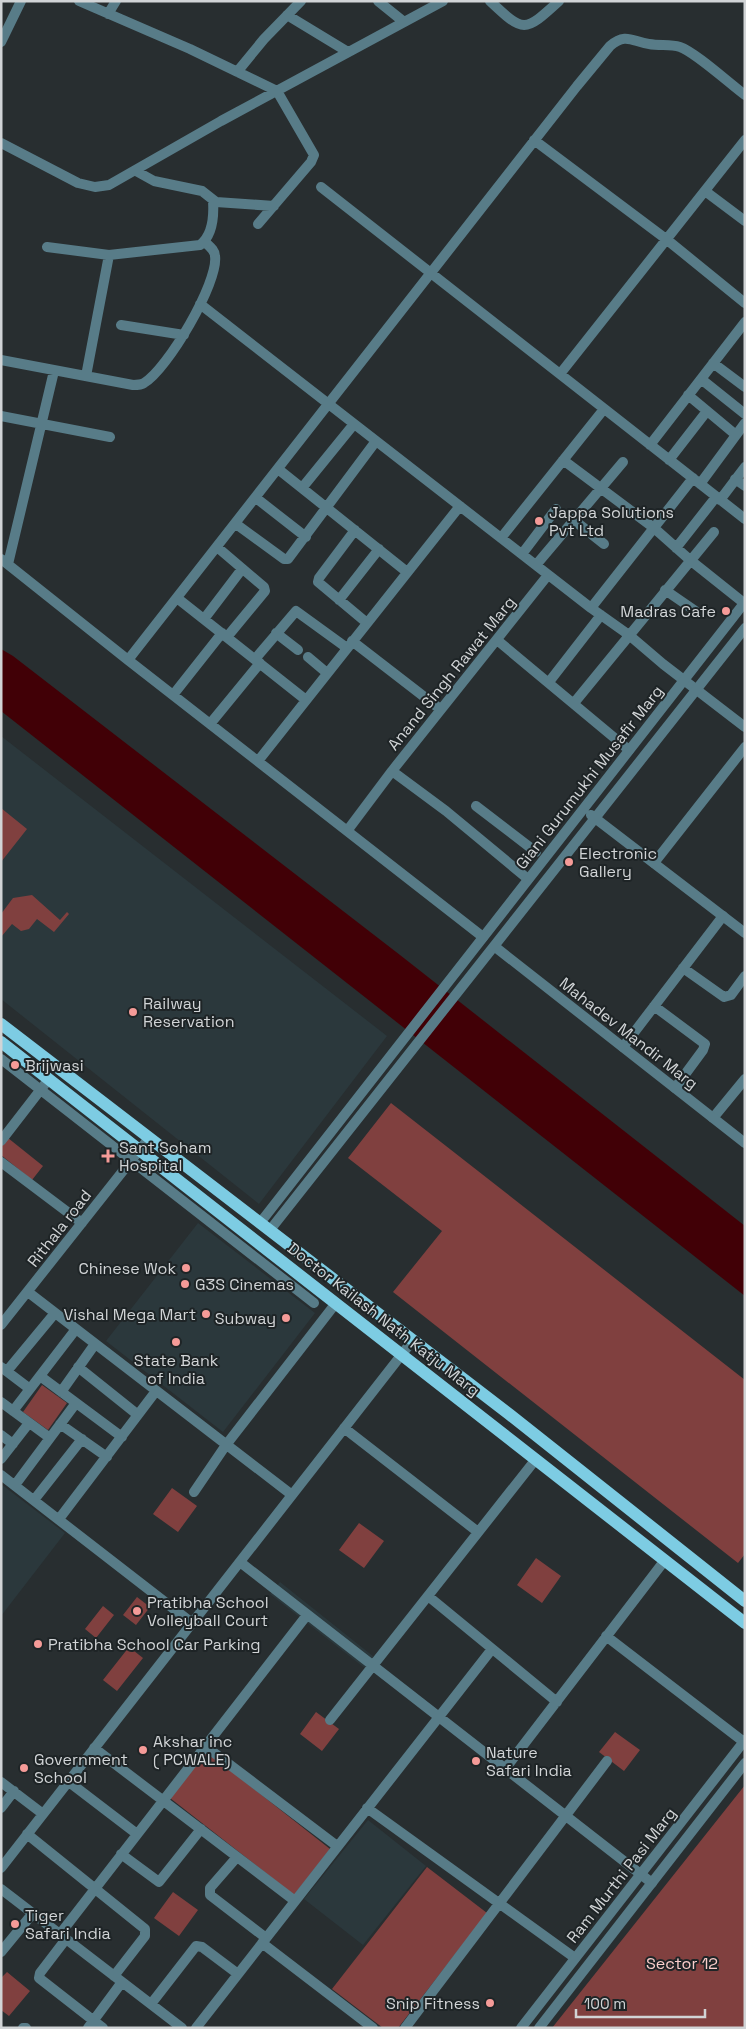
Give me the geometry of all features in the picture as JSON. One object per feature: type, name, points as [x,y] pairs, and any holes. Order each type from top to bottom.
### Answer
[{"type":"main road","name":"Doctor Kailash Nath Katju Marg","points":[[1,1024],[413,1340],[745,1602]]},
{"type":"main road","name":"Doctor Kailash Nath Katju Marg","points":[[3,1046],[45,1084],[140,1150],[745,1623]]},
{"type":"main road","points":[[632,1534],[643,1521]]},
{"type":"street","points":[[1,42],[21,1]]},
{"type":"street","points":[[79,1],[278,91],[314,155],[311,162],[258,224]]},
{"type":"street","points":[[108,14],[116,1]]},
{"type":"street","points":[[237,72],[264,39],[301,1]]},
{"type":"street","points":[[378,1],[404,22]]},
{"type":"street","points":[[1,143],[78,183],[95,187],[109,185],[443,1]]},
{"type":"street","points":[[490,1],[518,26],[530,26],[559,1]]},
{"type":"street","points":[[287,16],[348,52]]},
{"type":"street","points":[[128,660],[534,140],[610,46],[616,41],[626,38],[648,44],[672,45],[686,50],[745,95]]},
{"type":"street","points":[[534,140],[666,239],[745,303]]},
{"type":"street","points":[[560,374],[745,140]]},
{"type":"street","points":[[136,171],[154,181],[202,191],[213,201],[228,204],[274,206]]},
{"type":"street","points":[[321,187],[745,519]]},
{"type":"street","points":[[705,191],[745,221]]},
{"type":"street","points":[[47,247],[109,255],[194,246],[204,241],[212,224],[214,214],[213,201]]},
{"type":"street","points":[[1,360],[133,384],[145,382],[184,335],[200,304],[215,263],[213,250],[204,241]]},
{"type":"street","points":[[86,376],[109,255]]},
{"type":"street","points":[[200,304],[591,608],[629,635],[745,727]]},
{"type":"street","points":[[650,445],[713,364],[741,334],[745,322]]},
{"type":"street","points":[[121,324],[184,335]]},
{"type":"street","points":[[713,364],[745,387]]},
{"type":"street","points":[[54,371],[5,561],[173,696],[483,937]]},
{"type":"street","points":[[701,379],[745,414]]},
{"type":"street","points":[[688,395],[736,435]]},
{"type":"street","points":[[501,538],[604,409]]},
{"type":"street","points":[[669,460],[708,411]]},
{"type":"street","points":[[1,416],[110,437]]},
{"type":"street","points":[[591,608],[654,528],[745,423]]},
{"type":"street","points":[[302,488],[354,424]]},
{"type":"street","points":[[236,524],[284,559],[288,559],[376,441]]},
{"type":"street","points":[[563,460],[654,528],[690,560],[744,603]]},
{"type":"street","points":[[536,565],[623,462]]},
{"type":"street","points":[[676,548],[745,466]]},
{"type":"street","points":[[278,469],[407,572]]},
{"type":"street","points":[[736,479],[745,486]]},
{"type":"street","points":[[256,498],[306,537]]},
{"type":"street","points":[[258,761],[460,506]]},
{"type":"street","points":[[522,554],[556,509]]},
{"type":"street","points":[[575,521],[604,544]]},
{"type":"street","points":[[355,530],[318,580],[320,584],[367,623]]},
{"type":"street","points":[[574,703],[714,532]]},
{"type":"street","points":[[173,696],[224,635],[265,591],[264,587],[217,548]]},
{"type":"street","points":[[339,600],[379,550]]},
{"type":"street","points":[[204,619],[242,569]]},
{"type":"street","name":"Anand Singh Rawat Marg","points":[[528,880],[446,811],[392,771],[548,574]]},
{"type":"street","points":[[665,590],[697,612]]},
{"type":"street","points":[[177,598],[306,700]]},
{"type":"street","name":"Giani Gurumukhi Musafir Marg","points":[[265,1226],[399,1044],[744,603]]},
{"type":"street","points":[[210,724],[276,633],[296,610],[350,645],[440,709]]},
{"type":"street","points":[[549,682],[601,615]]},
{"type":"street","name":"Giani Gurumukhi Musafir Marg","points":[[265,1226],[409,1054],[745,628]]},
{"type":"street","points":[[276,633],[298,650]]},
{"type":"street","points":[[497,640],[629,750]]},
{"type":"street","points":[[308,657],[327,673]]},
{"type":"street","points":[[654,863],[745,747]]},
{"type":"street","points":[[347,831],[392,771]]},
{"type":"street","points":[[476,806],[536,852]]},
{"type":"street","points":[[583,809],[745,933]]},
{"type":"street","points":[[623,1047],[722,916]]},
{"type":"street","name":"Mahadev Mandir Marg","points":[[494,946],[745,1143]]},
{"type":"street","points":[[683,968],[724,997],[731,995],[745,976]]},
{"type":"street","points":[[654,1006],[705,1044],[703,1050],[675,1088]]},
{"type":"street","points":[[1,1059],[45,1084],[131,1161],[314,1304]]},
{"type":"street","points":[[713,1118],[745,1079]]},
{"type":"street","points":[[1,1141],[45,1084]]},
{"type":"street","name":"Rithala road","points":[[1,1325],[149,1138]]},
{"type":"street","points":[[1,1162],[82,1223]]},
{"type":"street","points":[[28,1292],[292,1495]]},
{"type":"street","points":[[194,1492],[226,1445],[336,1303]]},
{"type":"street","points":[[30,1389],[4,1369],[55,1313]]},
{"type":"street","points":[[13,1411],[76,1329]]},
{"type":"street","points":[[2,1866],[413,1340]]},
{"type":"street","points":[[62,1392],[95,1344]]},
{"type":"street","points":[[78,1368],[138,1415]]},
{"type":"street","points":[[40,1376],[122,1437]]},
{"type":"street","points":[[59,1520],[156,1391]]},
{"type":"street","points":[[1,1402],[50,1438]]},
{"type":"street","points":[[15,1485],[76,1402]]},
{"type":"street","points":[[1,1459],[29,1423]]},
{"type":"street","points":[[60,1424],[106,1457]]},
{"type":"street","points":[[344,1428],[478,1532]]},
{"type":"street","points":[[1,1435],[13,1444]]},
{"type":"street","points":[[34,1500],[82,1439]]},
{"type":"street","points":[[330,1720],[536,1459]]},
{"type":"street","points":[[1,1475],[192,1623]]},
{"type":"street","points":[[505,1769],[665,1560]]},
{"type":"street","points":[[240,1562],[652,1883]]},
{"type":"street","points":[[428,1596],[557,1702]]},
{"type":"street","points":[[104,2028],[91,2024],[39,1978],[40,1973],[95,1888],[307,1615]]},
{"type":"street","points":[[606,1636],[744,1741]]},
{"type":"street","points":[[196,2028],[492,1649]]},
{"type":"street","name":"Ram Murthi Pasi Marg","points":[[522,2027],[642,1875],[744,1741]]},
{"type":"street","points":[[205,1746],[337,1846]]},
{"type":"street","points":[[94,1748],[295,1901]]},
{"type":"street","points":[[405,2028],[607,1761]]},
{"type":"street","name":"Ram Murthi Pasi Marg","points":[[539,2028],[745,1763]]},
{"type":"street","points":[[1,1782],[43,1814]]},
{"type":"street","points":[[69,1782],[137,1834]]},
{"type":"street","points":[[1,1808],[14,1791]]},
{"type":"street","points":[[367,1808],[575,1958]]},
{"type":"street","points":[[121,1854],[159,1882],[201,1829]]},
{"type":"street","points":[[27,1834],[145,1931],[145,1936],[91,2024]]},
{"type":"street","points":[[237,1857],[210,1888],[210,1894],[264,1941],[373,2028]]},
{"type":"street","points":[[1,1889],[179,2027]]},
{"type":"street","points":[[1,1952],[32,1913]]},
{"type":"street","points":[[151,2004],[196,1946],[202,1948],[238,1974]]},
{"type":"shaded area","points":[[1,649],[13,656],[400,955],[745,1226],[745,1296],[1,711]]},
{"type":"shaded area","points":[[1,736],[387,1036],[259,1204],[1,999]]},
{"type":"shaded area","points":[[198,1223],[315,1313],[223,1432],[106,1341]]},
{"type":"shaded area","points":[[1,1484],[65,1533],[1,1616]]},
{"type":"shaded area","points":[[280,1582],[374,1657],[366,1669],[270,1594]]},
{"type":"shaded area","points":[[368,1820],[426,1866],[363,1945],[304,1899]]},
{"type":"green space","points":[[1,808],[27,829],[1,862]]},
{"type":"green space","points":[[32,895],[60,920],[67,912],[69,914],[54,932],[37,919],[29,929],[21,931],[12,924],[1,937],[1,914],[13,898]]},
{"type":"green space","points":[[391,1103],[745,1380],[745,1554],[738,1563],[393,1292],[442,1231],[348,1158]]},
{"type":"green space","points":[[8,1138],[43,1166],[32,1180],[1,1155],[1,1146]]},
{"type":"green space","points":[[42,1385],[67,1403],[48,1430],[23,1412]]},
{"type":"green space","points":[[172,1488],[197,1506],[178,1532],[153,1514]]},
{"type":"green space","points":[[359,1523],[384,1541],[364,1568],[339,1550]]},
{"type":"green space","points":[[536,1558],[561,1576],[542,1603],[517,1585]]},
{"type":"green space","name":"Pratibha School Volleyball Court","points":[[137,1597],[150,1607],[136,1625],[123,1615]]},
{"type":"green space","points":[[103,1606],[114,1615],[96,1638],[85,1629]]},
{"type":"green space","points":[[129,1647],[143,1658],[117,1691],[103,1680]]},
{"type":"green space","points":[[316,1712],[339,1729],[322,1751],[300,1734]]},
{"type":"green space","points":[[615,1732],[640,1750],[624,1771],[599,1752]]},
{"type":"green space","points":[[207,1752],[330,1849],[294,1895],[170,1798]]},
{"type":"green space","name":"Sector 12","points":[[745,1785],[745,2028],[552,2028]]},
{"type":"green space","points":[[427,1867],[487,1913],[398,2028],[383,2028],[332,1989]]},
{"type":"green space","points":[[173,1892],[198,1910],[179,1936],[154,1918]]},
{"type":"green space","points":[[7,1972],[30,1991],[9,2016],[1,2010],[1,1978]]},
{"type":"place","name":"Jappa Solutions Pvt Ltd","points":[[539,521]]},
{"type":"place","name":"Madras Cafe","points":[[726,611]]},
{"type":"place","name":"Electronic Gallery","points":[[569,862]]},
{"type":"place","name":"Railway Reservation","points":[[133,1012]]},
{"type":"place","name":"Brijwasi","points":[[15,1065]]},
{"type":"place","name":"Sant Soham Hospital","points":[[108,1156]]},
{"type":"place","name":"Chinese Wok","points":[[186,1268]]},
{"type":"place","name":"G3S Cinemas","points":[[185,1284]]},
{"type":"place","name":"Vishal Mega Mart","points":[[206,1314]]},
{"type":"place","name":"Subway","points":[[286,1318]]},
{"type":"place","name":"State Bank of India","points":[[176,1342]]},
{"type":"place","name":"Pratibha School Volleyball Court","points":[[137,1611]]},
{"type":"place","name":"Pratibha School Car Parking","points":[[38,1644]]},
{"type":"place","name":"Akshar inc ( PCWALE)","points":[[143,1750]]},
{"type":"place","name":"Nature Safari India","points":[[476,1761]]},
{"type":"place","name":"Government School","points":[[24,1768]]},
{"type":"place","name":"Tiger Safari India","points":[[15,1924]]},
{"type":"place","name":"Snip Fitness","points":[[490,2003]]}]
